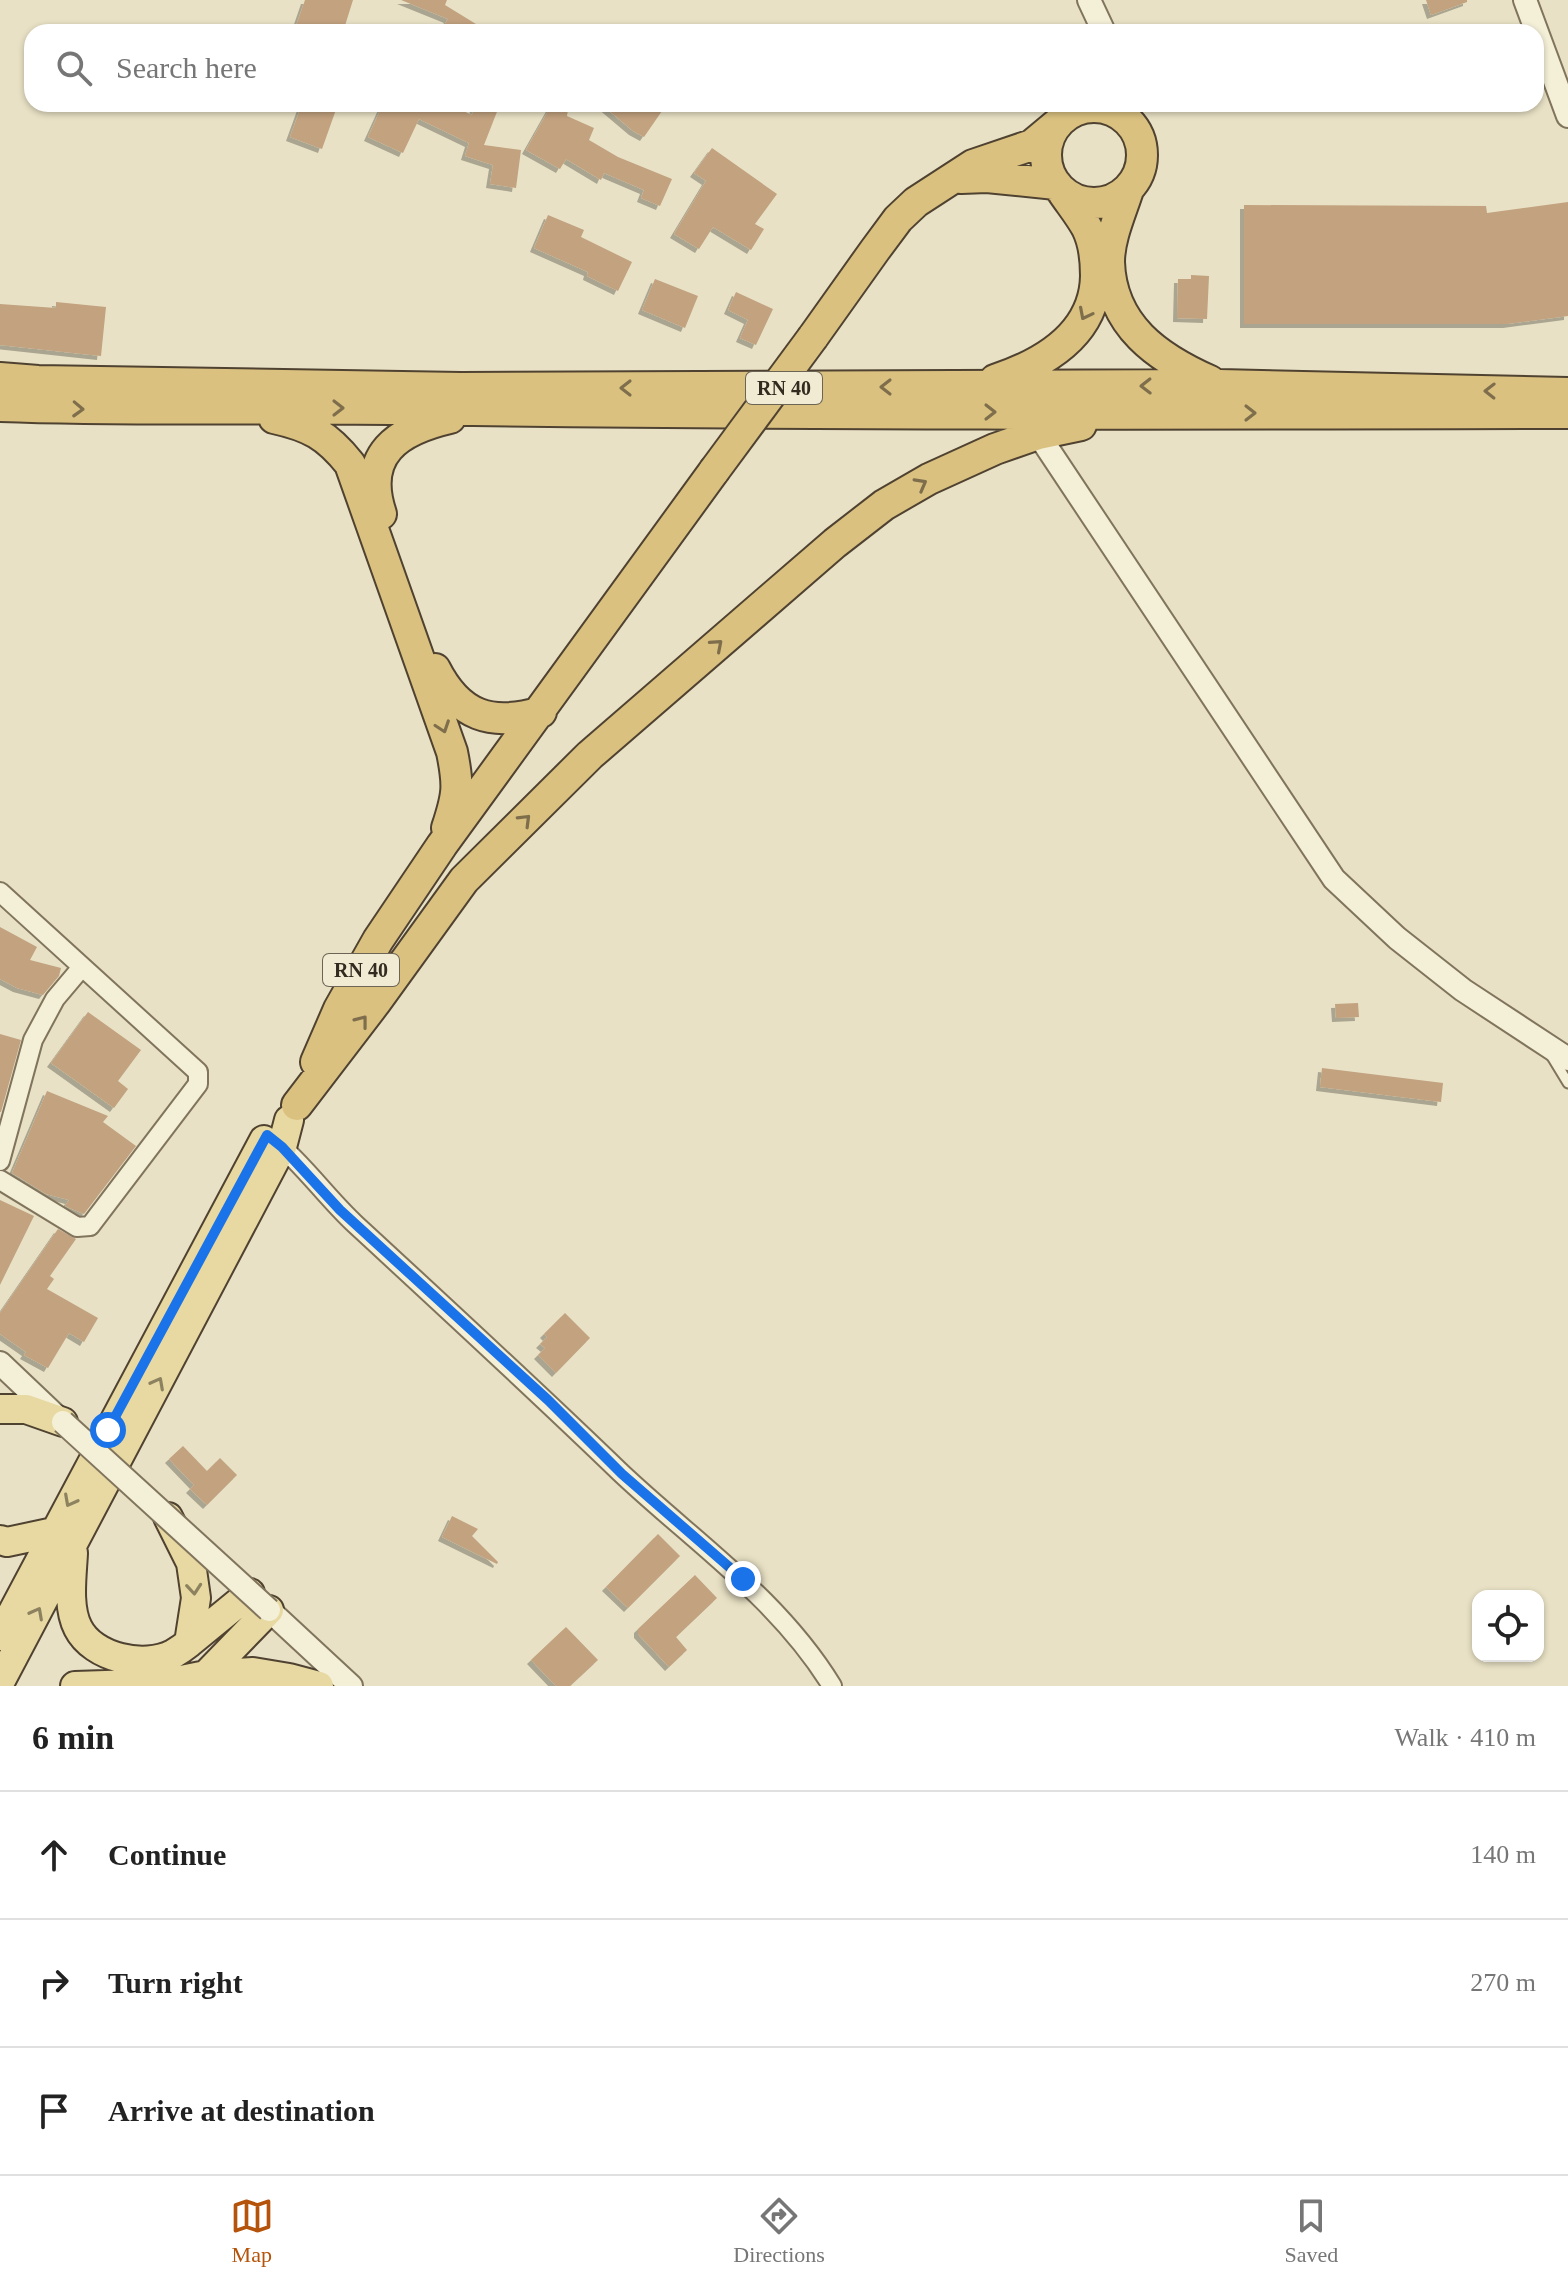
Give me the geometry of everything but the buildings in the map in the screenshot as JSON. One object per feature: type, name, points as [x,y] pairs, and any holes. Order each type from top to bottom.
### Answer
[{"type":"highway","points":[[951,179],[987,177],[1059,188],[1078,200],[1095,203],[1113,200],[1128,190],[1138,177],[1143,162],[1137,131],[1126,112]]},
{"type":"highway","points":[[951,179],[973,165],[1032,145],[1069,113]]},
{"type":"highway","points":[[974,387],[1024,370],[1048,357],[1072,338],[1089,311],[1096,284],[1096,262],[1088,230],[1048,170],[1046,155],[1048,139],[1069,113]]},
{"type":"highway","name":"RN 40","points":[[284,1127],[339,1009],[370,954],[442,845],[898,219],[916,202],[951,179]]},
{"type":"highway","points":[[1128,190],[1109,260],[1113,285],[1126,317],[1148,346],[1178,367],[1220,385]]},
{"type":"highway","name":"RN 40","points":[[0,378],[461,388],[1220,385],[1568,393]]},
{"type":"highway","name":"RN 40","points":[[0,406],[96,410],[1568,413]]},
{"type":"highway","points":[[233,408],[312,429],[333,442],[350,464],[452,752],[458,782],[456,800],[442,845]]},
{"type":"highway","points":[[485,410],[421,425],[400,435],[383,456],[375,478],[376,497],[434,667],[445,689],[457,703],[479,715],[518,719],[541,712]]},
{"type":"highway","points":[[284,1127],[464,880],[590,755],[835,543],[884,505],[942,473],[995,449],[1038,434],[1163,414]]},
{"type":"main road","points":[[0,1682],[63,1539],[284,1127]]},
{"type":"main road","points":[[0,1409],[26,1409],[63,1422]]},
{"type":"main road","points":[[168,1517],[191,1563],[196,1598],[189,1643]]},
{"type":"main road","points":[[0,1540],[63,1539]]},
{"type":"main road","points":[[0,1636],[63,1539]]},
{"type":"main road","points":[[63,1539],[77,1627],[91,1645],[118,1658],[155,1659],[171,1655],[259,1601]]},
{"type":"main road","points":[[206,1675],[259,1601]]},
{"type":"main road","points":[[75,1686],[167,1683],[206,1675],[253,1672],[289,1678],[320,1673]]},
{"type":"street","points":[[1525,0],[1534,24]]},
{"type":"street","points":[[1091,4],[1092,24]]},
{"type":"street","points":[[1091,4],[1100,24]]},
{"type":"street","points":[[1544,51],[1568,116]]},
{"type":"street","points":[[1038,434],[1334,879],[1397,938],[1463,990],[1568,1059]]},
{"type":"street","points":[[0,892],[198,1072],[198,1084],[90,1226],[77,1227],[0,1180]]},
{"type":"street","points":[[0,1161],[33,1040],[55,999],[82,967]]},
{"type":"street","points":[[284,1127],[340,1210],[548,1400],[622,1474],[743,1579],[803,1641],[832,1686]]},
{"type":"street","points":[[0,1363],[259,1601],[320,1673],[351,1686]]},
{"type":"lane","points":[[1543,1042],[1568,1083]]},
{"type":"route","points":[[108,1430],[267,1135],[340,1210],[548,1400],[622,1474],[743,1579]]}]
